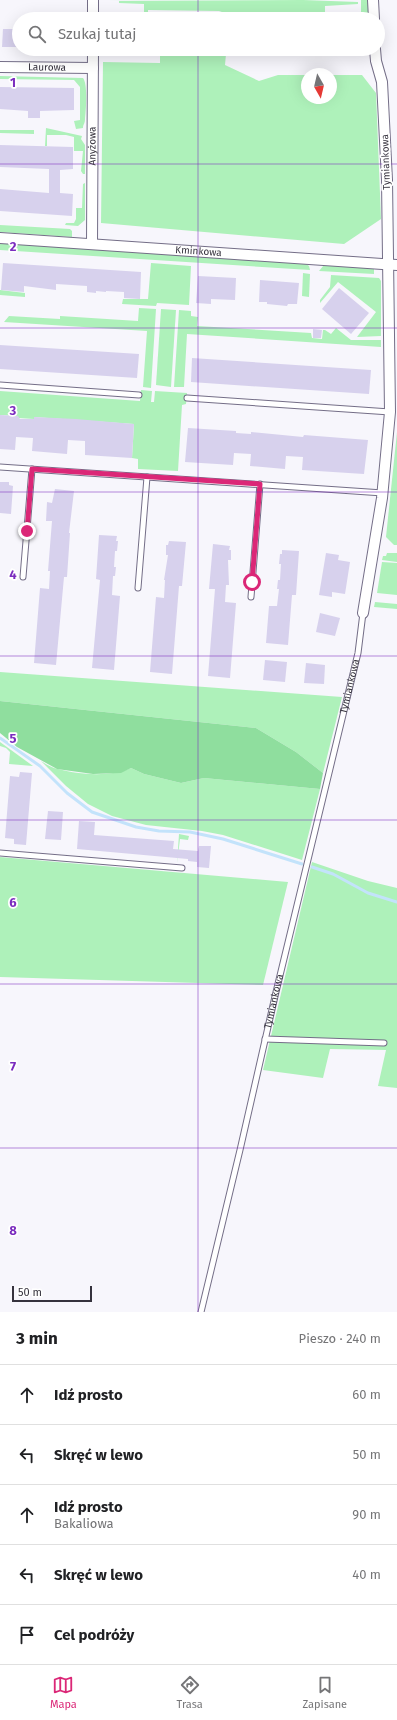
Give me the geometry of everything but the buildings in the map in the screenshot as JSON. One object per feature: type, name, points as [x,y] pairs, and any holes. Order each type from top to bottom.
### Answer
[{"type":"street","points":[[93,0],[93,12]]},
{"type":"street","points":[[373,0],[374,12]]},
{"type":"street","name":"Anyżowa","points":[[92,244],[93,56]]},
{"type":"street","name":"Tymiankowa","points":[[363,613],[383,492],[390,412],[393,264],[382,82],[376,56]]},
{"type":"street","name":"Laurowa","points":[[0,67],[93,68]]},
{"type":"street","name":"Kminkowa","points":[[0,238],[393,264]]},
{"type":"lane","points":[[0,385],[139,395]]},
{"type":"lane","points":[[188,398],[390,412]]},
{"type":"lane","points":[[0,467],[383,492]]},
{"type":"lane","points":[[23,577],[32,469]]},
{"type":"lane","points":[[138,588],[147,477]]},
{"type":"lane","points":[[251,597],[260,484]]},
{"type":"lane","name":"Tymiankowa","points":[[201,1312],[358,653],[363,613]]},
{"type":"lane","points":[[0,853],[182,868]]},
{"type":"lane","points":[[265,1039],[384,1043]]},
{"type":"green space","points":[[303,0],[358,2],[358,4],[325,6],[325,12],[148,10],[148,12],[144,12],[144,4],[105,1]]},
{"type":"green space","points":[[361,0],[368,0],[369,12],[361,12]]},
{"type":"green space","points":[[160,56],[226,56],[225,65],[259,81],[278,75],[301,75],[301,104],[337,104],[337,75],[362,75],[376,93],[381,219],[344,244],[101,223],[103,62],[160,63]]},
{"type":"green space","points":[[0,76],[83,78],[86,86],[86,98],[85,121],[83,128],[76,129],[74,121],[80,120],[80,87],[74,80],[0,79]]},
{"type":"green space","points":[[46,128],[82,136],[81,139],[85,145],[85,174],[81,171],[83,151],[74,151],[74,137],[66,135],[47,135],[47,146],[45,146]]},
{"type":"green space","points":[[0,130],[34,130],[34,134],[0,133]]},
{"type":"green space","points":[[85,183],[85,220],[78,226],[65,225],[66,223],[74,223],[76,219],[76,208],[82,208],[83,184]]},
{"type":"green space","points":[[0,225],[70,229],[72,231],[72,237],[0,232]]},
{"type":"green space","points":[[0,243],[305,263],[309,266],[310,270],[0,250]]},
{"type":"green space","points":[[151,263],[191,266],[189,305],[157,303],[156,306],[122,304],[123,299],[148,299]]},
{"type":"green space","points":[[324,265],[374,267],[374,274],[319,271]]},
{"type":"green space","points":[[303,273],[310,274],[309,297],[302,296]]},
{"type":"green space","points":[[331,275],[379,278],[381,281],[381,336],[357,337],[376,312],[338,282],[320,303],[320,300],[330,287]]},
{"type":"green space","points":[[0,290],[25,293],[25,297],[0,295]]},
{"type":"green space","points":[[139,308],[156,309],[151,388],[143,387],[147,331],[4,322],[9,316],[60,319],[60,316],[138,321]]},
{"type":"green space","points":[[161,309],[176,310],[171,387],[156,385]]},
{"type":"green space","points":[[179,310],[191,311],[191,316],[198,317],[197,326],[311,333],[312,338],[322,339],[323,330],[331,334],[336,328],[351,340],[381,340],[381,347],[187,334],[184,387],[174,387]]},
{"type":"green space","points":[[141,390],[152,391],[151,402],[154,402],[155,391],[187,393],[186,404],[182,405],[178,471],[138,469],[138,459],[132,458],[134,424],[34,417],[34,419],[18,418],[18,416],[0,415],[0,391],[140,401]]},
{"type":"green space","points":[[397,432],[397,545],[394,545],[386,537]]},
{"type":"green space","points":[[387,553],[397,553],[397,562],[382,560],[383,556],[386,556]]},
{"type":"green space","points":[[382,562],[397,563],[397,595],[377,593]]},
{"type":"green space","points":[[375,602],[397,604],[397,609],[374,607]]},
{"type":"green space","points":[[0,672],[342,697],[323,773],[296,752],[256,728],[0,701]]},
{"type":"green space","points":[[0,701],[256,728],[296,752],[323,773],[320,789],[204,778],[181,783],[144,774],[131,768],[121,773],[93,774],[57,769],[17,747],[0,733]]},
{"type":"green space","points":[[0,742],[33,766],[9,764],[10,752],[6,748],[0,746]]},
{"type":"green space","points":[[41,761],[49,766],[85,774],[115,773],[131,768],[144,774],[181,783],[204,778],[320,789],[302,860],[223,835],[202,831],[146,825],[112,816],[88,804],[66,786]]},
{"type":"green space","points":[[179,834],[189,836],[188,840],[180,839],[177,863]]},
{"type":"green space","points":[[0,857],[288,882],[263,985],[0,977]]},
{"type":"green space","points":[[312,862],[368,881],[397,888],[397,1088],[378,1086],[386,1050],[330,1049],[323,1078],[263,1070]]},
{"type":"waterway","points":[[0,738],[40,766],[67,793],[92,812],[136,827],[159,831],[190,832],[223,839],[302,864]]},
{"type":"waterway","points":[[312,867],[333,874],[368,893],[397,902]]},
{"type":"route","points":[[27,531],[32,469],[260,484],[252,582]]}]
